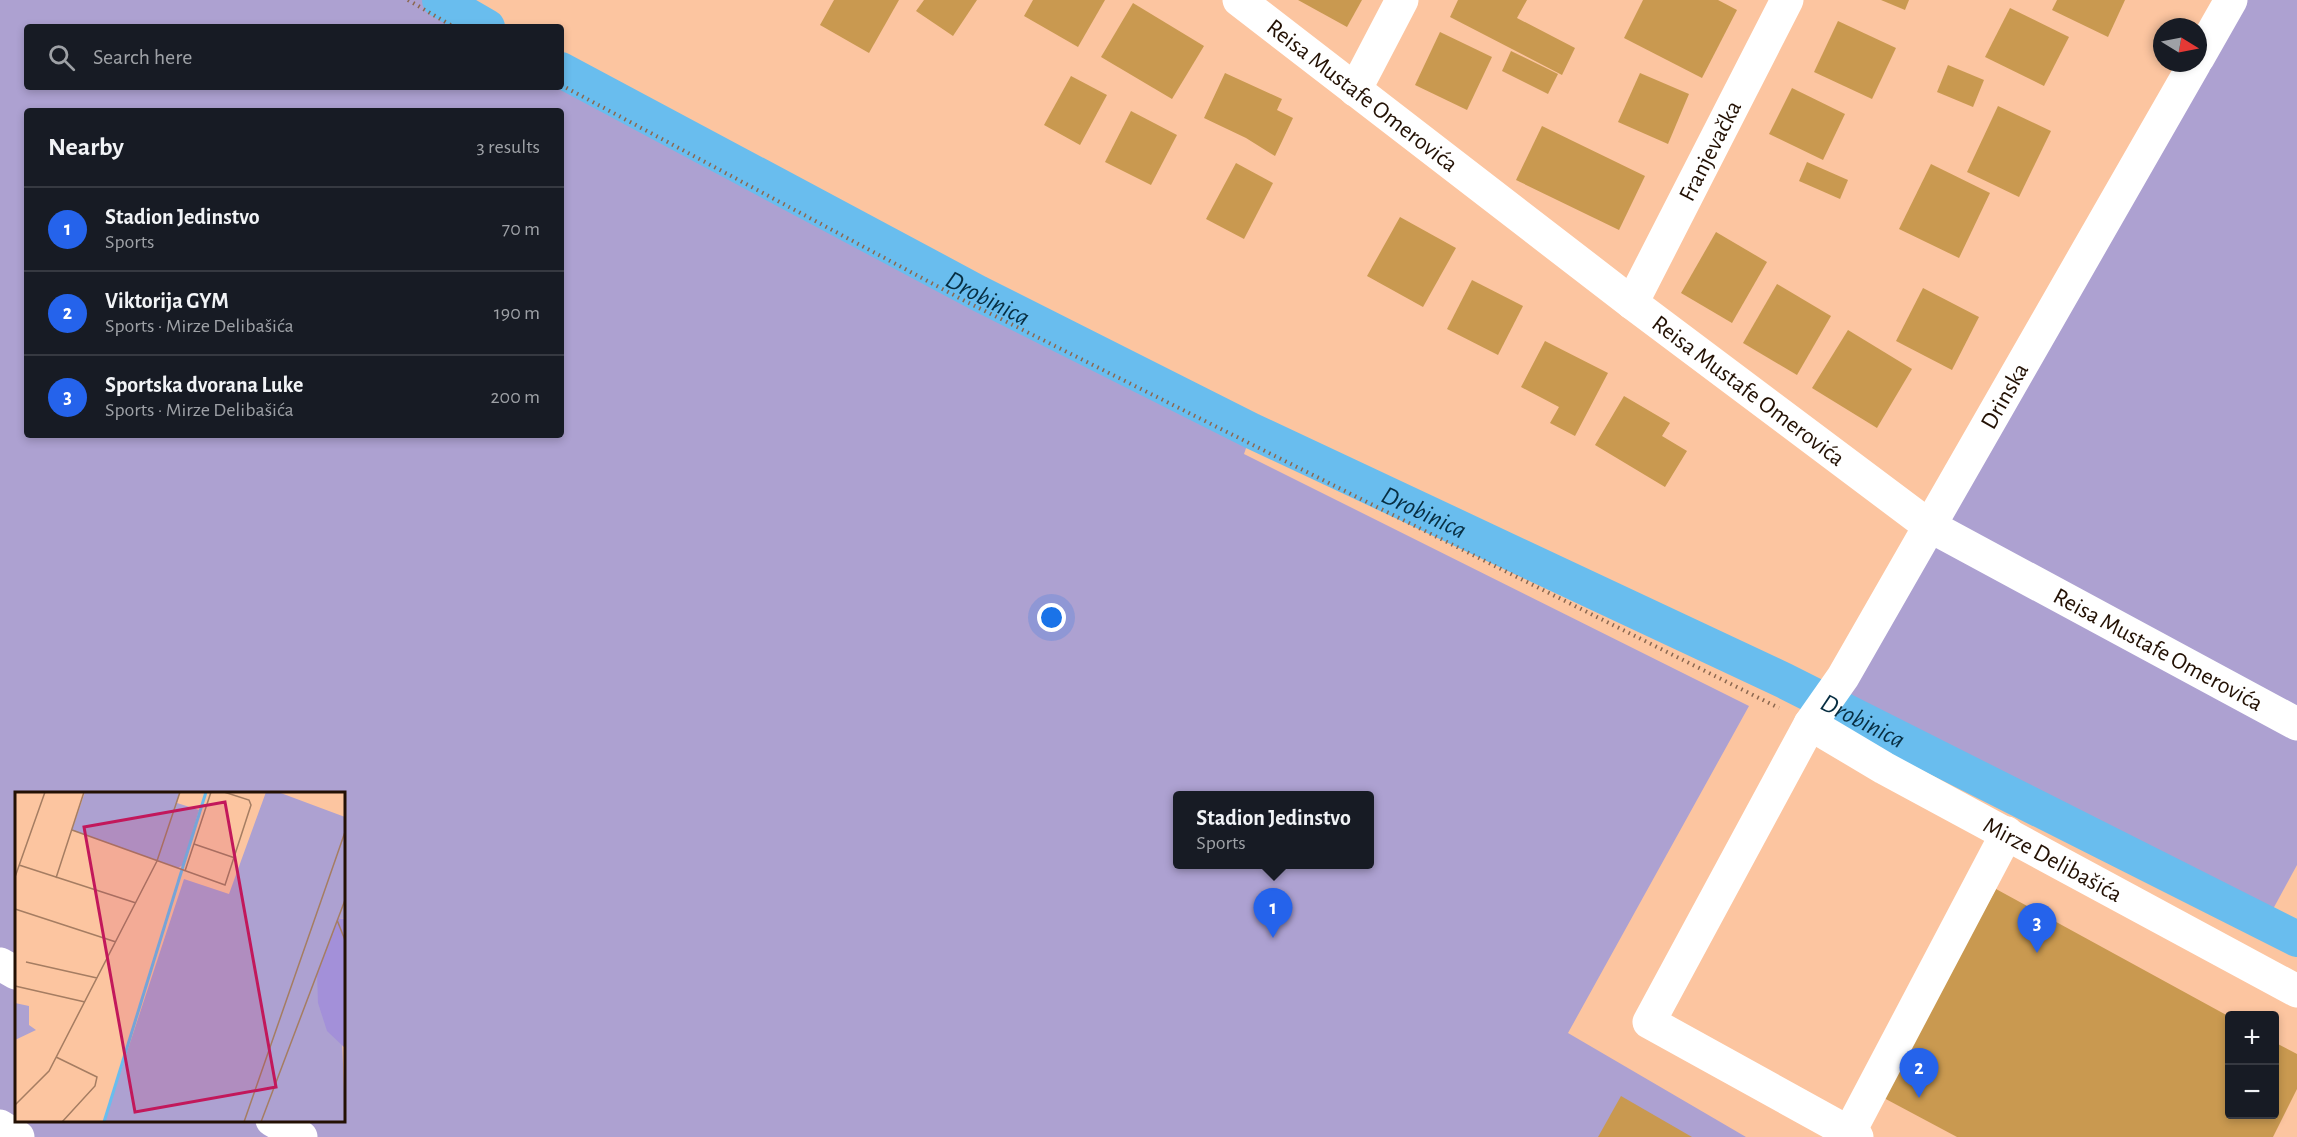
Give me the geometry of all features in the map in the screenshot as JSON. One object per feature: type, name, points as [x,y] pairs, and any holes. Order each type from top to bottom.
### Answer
[{"type":"street","name":"Reisa Mustafe Omerovića","points":[[1239,0],[1632,303],[1928,525],[2297,724]]},
{"type":"street","points":[[1355,90],[1402,0]]},
{"type":"street","name":"Franjevačka","points":[[1632,303],[1787,0]]},
{"type":"street","points":[[2207,42],[2231,0]]},
{"type":"street","name":"Drinska","points":[[1853,1135],[1649,1022],[1810,724],[1843,677],[1928,525],[2190,72]]},
{"type":"street","name":"Mirze Delibašića","points":[[1810,724],[1884,768],[2297,991]]},
{"type":"street","points":[[1853,1135],[2007,833]]},
{"type":"street","points":[[0,964],[15,972]]},
{"type":"street","points":[[275,1122],[301,1137]]},
{"type":"street","points":[[0,1126],[18,1137]]},
{"type":"path","points":[[408,0],[449,24]]},
{"type":"path","points":[[564,88],[964,301],[1810,724]]},
{"type":"shaded area","points":[[0,0],[443,0],[486,24],[24,24],[24,90],[564,90],[564,68],[702,146],[978,293],[1252,431],[1244,454],[1749,706],[1568,1033],[1746,1137],[0,1137]]},
{"type":"shaded area","points":[[2231,0],[2297,0],[2297,865],[2266,922],[1861,719],[1843,677],[2190,72],[2207,72],[2207,42]]},
{"type":"building","points":[[834,0],[899,0],[869,53],[820,25]]},
{"type":"building","points":[[924,0],[977,0],[953,36],[916,11]]},
{"type":"building","points":[[1033,0],[1105,0],[1078,47],[1024,16]]},
{"type":"building","points":[[1298,0],[1362,0],[1347,27]]},
{"type":"building","points":[[1458,0],[1527,0],[1517,18],[1575,48],[1562,75],[1450,17]]},
{"type":"building","points":[[1643,0],[1718,0],[1737,10],[1702,78],[1624,38]]},
{"type":"building","points":[[1881,0],[1909,0],[1905,10]]},
{"type":"building","points":[[2057,0],[2125,0],[2108,37],[2052,10]]},
{"type":"building","points":[[1133,3],[1204,46],[1172,99],[1101,57]]},
{"type":"building","points":[[2010,8],[2069,37],[2044,86],[1985,57]]},
{"type":"building","points":[[1838,21],[1896,48],[1872,99],[1814,72]]},
{"type":"building","points":[[1440,32],[1492,57],[1467,110],[1415,85]]},
{"type":"building","points":[[1511,51],[1558,74],[1548,94],[1502,71]]},
{"type":"building","points":[[1948,65],[1984,80],[1973,107],[1937,92]]},
{"type":"building","points":[[1225,73],[1282,99],[1277,110],[1293,118],[1275,156],[1246,138],[1204,118]]},
{"type":"building","points":[[1640,73],[1689,94],[1668,144],[1618,122]]},
{"type":"building","points":[[1071,76],[1107,95],[1080,145],[1044,125]]},
{"type":"building","points":[[1792,88],[1845,114],[1823,160],[1769,134]]},
{"type":"building","points":[[1998,106],[2051,131],[2019,197],[1967,172]]},
{"type":"building","points":[[1131,111],[1177,135],[1151,185],[1105,162]]},
{"type":"building","points":[[1542,126],[1645,176],[1619,230],[1516,180]]},
{"type":"building","points":[[1807,162],[1848,180],[1840,199],[1799,181]]},
{"type":"building","points":[[1236,163],[1273,183],[1244,239],[1206,219]]},
{"type":"building","points":[[1931,164],[1990,193],[1959,258],[1899,229]]},
{"type":"building","points":[[1400,217],[1456,248],[1423,307],[1367,276]]},
{"type":"building","points":[[1716,232],[1767,262],[1732,323],[1681,293]]},
{"type":"building","points":[[1472,280],[1523,306],[1498,355],[1447,329]]},
{"type":"building","points":[[1777,284],[1831,316],[1797,375],[1743,343]]},
{"type":"building","points":[[1923,288],[1979,317],[1952,370],[1896,341]]},
{"type":"building","points":[[1848,330],[1912,369],[1877,428],[1812,388]]},
{"type":"building","points":[[1545,341],[1608,373],[1575,436],[1550,423],[1559,407],[1521,387]]},
{"type":"building","points":[[1624,396],[1670,423],[1662,436],[1687,451],[1665,487],[1595,445]]},
{"type":"building","points":[[1996,889],[2225,1014],[2225,1119],[2279,1119],[2279,1045],[2297,1054],[2297,1089],[2273,1137],[1957,1137],[1882,1097]]},
{"type":"building","points":[[1621,1096],[1692,1137],[1598,1137]]},
{"type":"waterway","name":"Drobinica","points":[[440,0],[482,24]]},
{"type":"waterway","name":"Drobinica","points":[[564,72],[978,293],[1252,431],[1785,681],[2297,939]]},
{"type":"place","name":"Stadion Jedinstvo","points":[[1273,938]]},
{"type":"place","name":"Sportska dvorana Luke","points":[[2037,953]]},
{"type":"place","name":"Viktorija GYM","points":[[1919,1098]]}]
